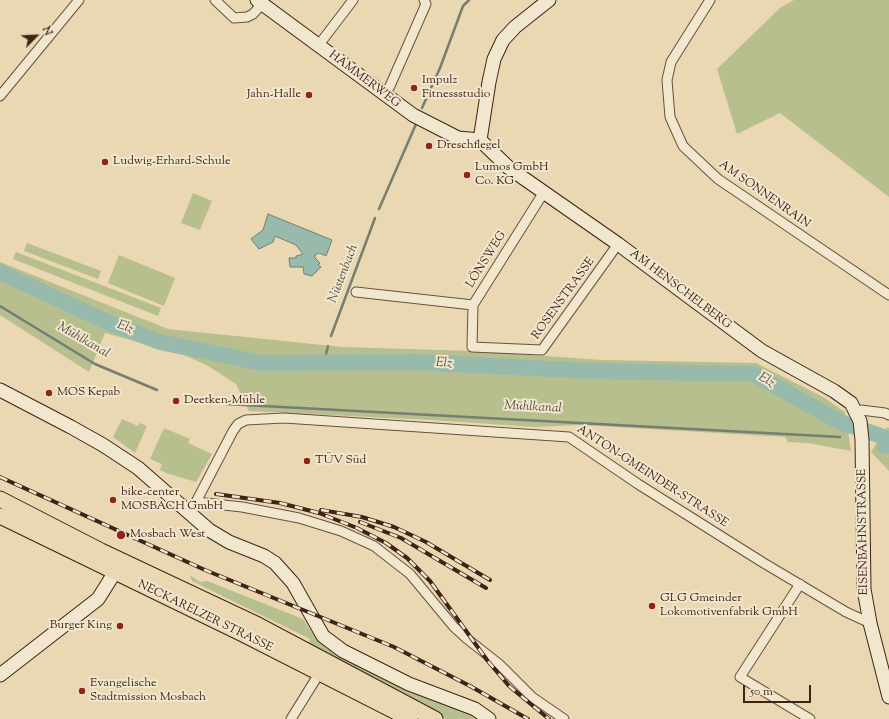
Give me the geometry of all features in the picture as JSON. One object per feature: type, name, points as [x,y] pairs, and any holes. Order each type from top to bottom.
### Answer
[{"type":"main road","points":[[0,500],[118,567],[258,625],[435,719]]},
{"type":"main road","name":"NECKARELZER STRASSE","points":[[0,516],[118,567],[403,717]]},
{"type":"street","points":[[0,96],[78,0]]},
{"type":"street","points":[[215,0],[234,18],[247,17],[253,14],[260,2]]},
{"type":"street","points":[[318,46],[353,0]]},
{"type":"street","points":[[384,95],[390,86],[426,4],[424,0]]},
{"type":"street","points":[[480,140],[494,59],[503,40],[515,27],[549,0]]},
{"type":"street","name":"AM SONNENRAIN","points":[[710,0],[671,62],[667,80],[670,117],[682,146],[718,179],[889,295]]},
{"type":"street","name":"HAMMERWEG","points":[[260,2],[413,116],[458,138],[480,140]]},
{"type":"street","name":"AM HENSCHELBERG","points":[[480,140],[508,168],[618,244],[762,351],[845,397],[852,403],[858,417]]},
{"type":"street","name":"LÖNSWEG","points":[[472,347],[474,304],[544,192]]},
{"type":"street","name":"ROSENSTRASSE","points":[[472,347],[542,350],[618,244]]},
{"type":"street","points":[[356,292],[474,304]]},
{"type":"street","points":[[0,390],[71,426],[103,445],[192,507],[209,530],[229,542],[264,556],[275,563],[293,583],[323,636],[343,651],[403,681],[475,709],[489,719]]},
{"type":"street","points":[[858,417],[861,410],[885,413],[889,415]]},
{"type":"street","name":"EISENBAHNSTRASSE","points":[[858,417],[862,440],[864,589],[870,623],[889,697]]},
{"type":"street","name":"ANTON-GMEINDER-STRASSE","points":[[192,507],[233,431],[238,424],[255,418],[284,418],[569,437],[638,484],[846,612],[870,623]]},
{"type":"street","points":[[192,507],[242,507],[299,518],[341,531],[374,546],[410,574],[454,627],[466,638],[499,664],[532,697],[564,719]]},
{"type":"street","points":[[0,675],[98,599],[118,567]]},
{"type":"street","points":[[800,584],[740,677],[810,719]]},
{"type":"street","points":[[291,719],[317,677],[318,662],[315,654]]},
{"type":"green space","points":[[794,0],[889,0],[889,197],[780,113],[737,134],[717,69],[781,7]]},
{"type":"green space","points":[[193,193],[212,201],[200,230],[181,223]]},
{"type":"green space","points":[[27,243],[101,271],[98,279],[24,251]]},
{"type":"green space","points":[[16,252],[161,308],[158,316],[13,259]]},
{"type":"green space","points":[[119,255],[175,278],[164,306],[108,283]]},
{"type":"green space","points":[[0,262],[168,329],[342,347],[473,351],[603,360],[756,363],[823,397],[845,412],[851,451],[808,443],[788,442],[785,437],[581,425],[535,427],[249,411],[236,384],[210,367],[182,354],[105,333],[89,372],[0,315]]},
{"type":"green space","points":[[122,419],[138,426],[140,423],[147,426],[135,453],[113,437]]},
{"type":"green space","points":[[887,427],[889,428],[889,471],[871,452]]},
{"type":"green space","points":[[164,428],[190,439],[188,443],[212,454],[196,482],[160,470],[162,464],[150,459]]},
{"type":"green space","points":[[190,575],[200,582],[207,581],[303,619],[313,634],[326,647],[339,656],[387,681],[465,711],[477,719],[445,719],[308,645],[310,639],[192,581]]},
{"type":"shaded area","points":[[268,214],[332,240],[326,256],[319,253],[315,255],[315,258],[320,263],[318,265],[321,267],[312,276],[304,274],[303,267],[290,267],[289,258],[296,258],[296,256],[303,254],[296,245],[275,236],[273,242],[259,249],[251,239],[263,230]]},
{"type":"waterway","name":"Nüstenbach","points":[[422,108],[440,68],[463,6],[469,0]]},
{"type":"waterway","name":"Nüstenbach","points":[[379,209],[416,124]]},
{"type":"waterway","name":"Nüstenbach","points":[[331,336],[375,218]]},
{"type":"waterway","name":"Elz","points":[[0,272],[107,322],[160,342],[261,363],[414,362],[590,371],[754,374],[840,422],[881,436],[889,441]]},
{"type":"waterway","name":"Mühlkanal","points":[[0,306],[95,364],[157,390]]},
{"type":"waterway","name":"Nüstenbach","points":[[324,362],[328,346]]},
{"type":"waterway","name":"Mühlkanal","points":[[226,404],[840,437]]},
{"type":"waterway","name":"Mühlkanal","points":[[882,448],[889,448]]},
{"type":"railway","points":[[0,477],[205,570],[394,647],[470,686],[528,719]]},
{"type":"railway","points":[[216,494],[280,503],[319,513],[357,528],[386,543],[407,558],[430,581],[487,660],[509,686],[549,719]]},
{"type":"railway","points":[[321,510],[362,517],[394,527],[426,542],[490,580]]},
{"type":"railway","points":[[360,522],[401,538],[486,588]]},
{"type":"place","name":"Impulz Fitnessstudio","points":[[414,88]]},
{"type":"place","name":"Jahn-Halle","points":[[309,95]]},
{"type":"place","name":"Dreschflegel","points":[[429,146]]},
{"type":"place","name":"Ludwig-Erhard-Schule","points":[[105,162]]},
{"type":"place","name":"Lumos GmbH Co. KG","points":[[467,175]]},
{"type":"place","name":"MOS Kepab","points":[[49,393]]},
{"type":"place","name":"Deetken-Mühle","points":[[176,401]]},
{"type":"place","name":"TÜV Süd","points":[[307,461]]},
{"type":"place","name":"bike-center MOSBACH GmbH","points":[[113,500]]},
{"type":"place","name":"Mosbach West","points":[[121,535]]},
{"type":"place","name":"GLG Gmeinder Lokomotivenfabrik GmbH","points":[[652,606]]},
{"type":"place","name":"Burger King","points":[[120,626]]},
{"type":"place","name":"Evangelische Stadtmission Mosbach","points":[[82,691]]}]
